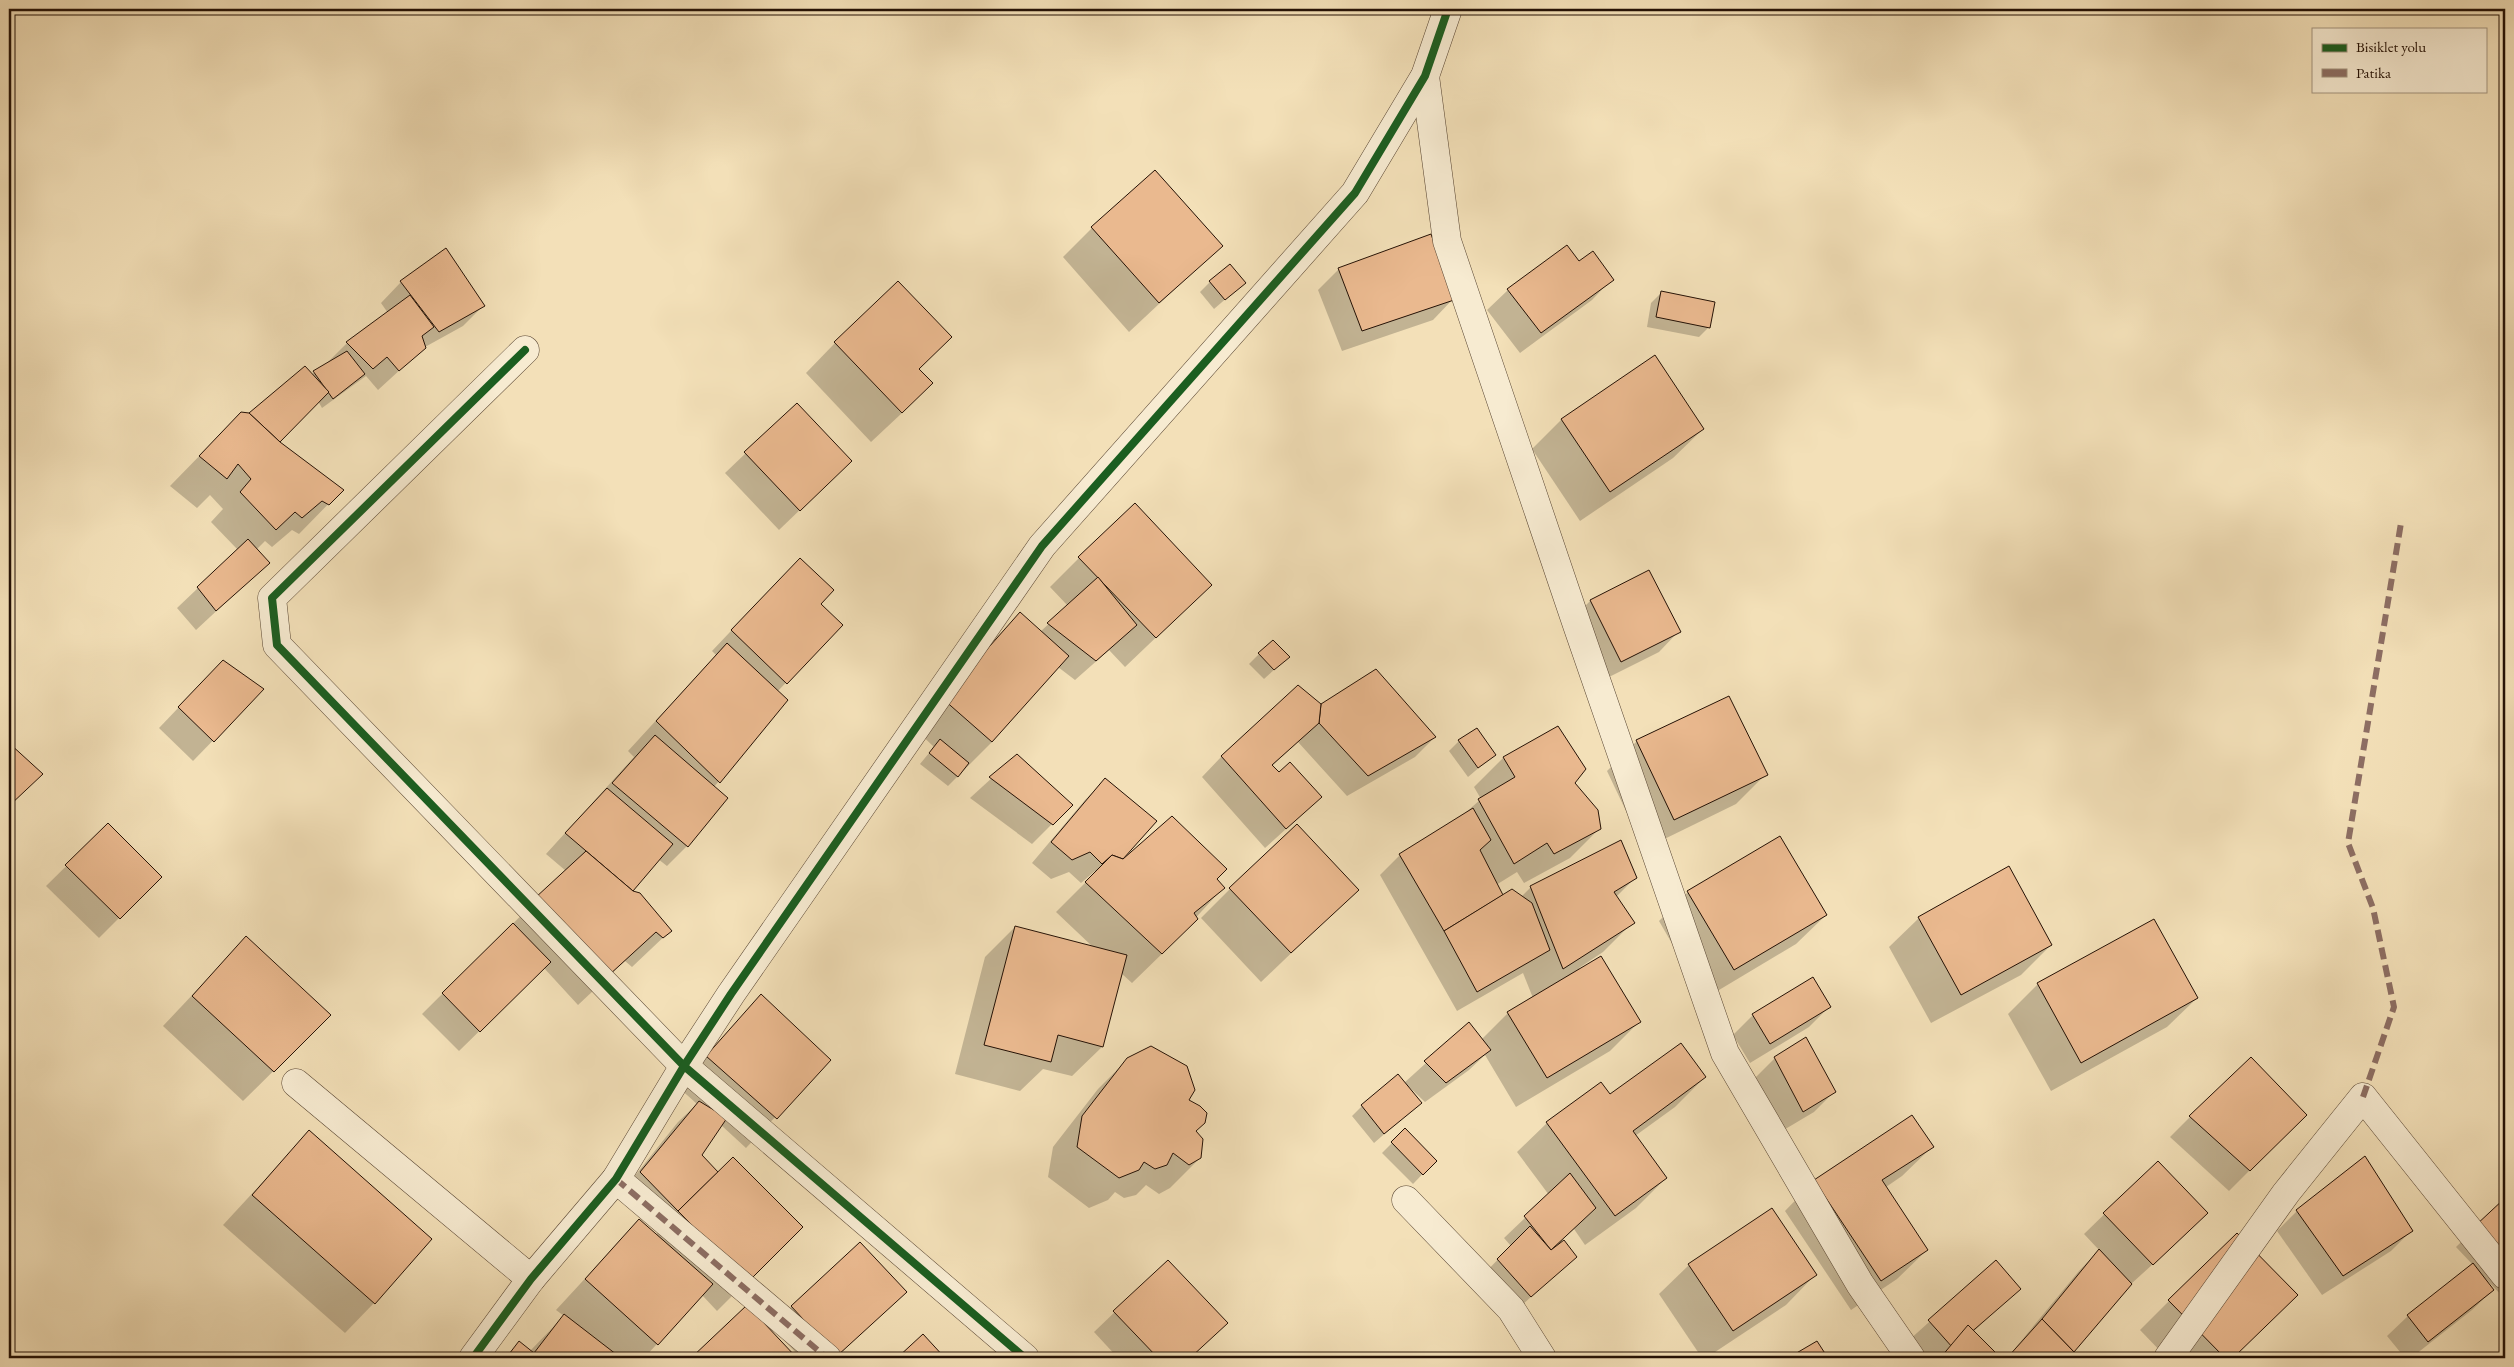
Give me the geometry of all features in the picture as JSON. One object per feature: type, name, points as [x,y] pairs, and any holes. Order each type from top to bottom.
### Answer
[{"type":"street","points":[[473,1358],[531,1279],[616,1178],[684,1066],[1042,546],[1355,193],[1425,76],[1448,9]]},
{"type":"street","points":[[1425,76],[1447,241],[1573,616],[1725,1053],[1860,1284],[1911,1358]]},
{"type":"street","points":[[525,350],[272,598],[277,645],[684,1066],[1025,1358]]},
{"type":"street","points":[[296,1084],[531,1279]]},
{"type":"street","points":[[2168,1358],[2286,1193],[2363,1097],[2505,1275]]},
{"type":"street","points":[[616,1178],[827,1358]]},
{"type":"street","points":[[1406,1200],[1511,1309],[1542,1358]]},
{"type":"building","points":[[1155,170],[1223,246],[1159,303],[1091,227]]},
{"type":"building","points":[[1431,234],[1454,300],[1362,331],[1338,268]]},
{"type":"building","points":[[1567,245],[1579,261],[1593,251],[1614,280],[1541,333],[1507,289]]},
{"type":"building","points":[[446,248],[485,306],[439,332],[400,281]]},
{"type":"building","points":[[1230,264],[1246,283],[1225,300],[1209,281]]},
{"type":"building","points":[[898,281],[952,337],[919,369],[933,383],[902,413],[834,342]]},
{"type":"building","points":[[1661,291],[1715,302],[1710,328],[1656,317]]},
{"type":"building","points":[[410,295],[434,327],[422,336],[426,348],[399,371],[387,357],[373,369],[346,342]]},
{"type":"building","points":[[347,351],[365,374],[333,399],[313,371]]},
{"type":"building","points":[[1655,355],[1704,429],[1610,492],[1561,419]]},
{"type":"building","points":[[305,366],[329,392],[280,442],[249,413]]},
{"type":"building","points":[[797,403],[852,461],[800,511],[744,452]]},
{"type":"building","points":[[241,412],[249,413],[280,442],[344,490],[329,505],[322,501],[302,518],[295,512],[276,530],[240,492],[251,479],[238,464],[227,479],[199,456]]},
{"type":"building","points":[[1135,503],[1212,585],[1156,638],[1078,557]]},
{"type":"building","points":[[248,539],[270,563],[216,611],[197,587]]},
{"type":"building","points":[[800,558],[834,590],[821,604],[843,625],[787,684],[731,630]]},
{"type":"building","points":[[1649,570],[1681,632],[1621,662],[1590,600]]},
{"type":"building","points":[[1098,577],[1137,625],[1096,661],[1047,623]]},
{"type":"building","points":[[1020,612],[1069,656],[992,742],[943,699]]},
{"type":"building","points":[[1273,640],[1290,657],[1274,670],[1258,653]]},
{"type":"building","points":[[727,643],[788,700],[720,783],[656,721]]},
{"type":"building","points":[[223,660],[264,689],[214,742],[178,707]]},
{"type":"building","points":[[1376,669],[1436,737],[1368,776],[1319,723],[1321,704]]},
{"type":"building","points":[[1298,685],[1321,704],[1319,723],[1272,765],[1279,772],[1290,762],[1322,797],[1286,829],[1221,756]]},
{"type":"building","points":[[1729,696],[1768,775],[1674,820],[1636,740]]},
{"type":"building","points":[[1558,726],[1586,769],[1575,783],[1598,810],[1601,829],[1554,854],[1547,843],[1514,864],[1478,799],[1515,777],[1503,757]]},
{"type":"building","points":[[1477,728],[1496,755],[1478,768],[1458,740]]},
{"type":"building","points":[[655,735],[728,798],[688,847],[612,783]]},
{"type":"building","points":[[940,739],[969,763],[958,777],[929,753]]},
{"type":"building","points":[[9,743],[43,774],[9,806]]},
{"type":"building","points":[[1017,754],[1073,805],[1053,825],[989,777]]},
{"type":"building","points":[[1105,778],[1157,821],[1123,859],[1112,855],[1102,864],[1090,852],[1072,860],[1051,842]]},
{"type":"building","points":[[607,788],[673,844],[633,891],[565,833]]},
{"type":"building","points":[[1473,808],[1491,840],[1480,850],[1503,895],[1444,931],[1399,854]]},
{"type":"building","points":[[1172,816],[1227,869],[1217,879],[1225,888],[1194,913],[1198,919],[1162,954],[1085,882],[1112,855],[1123,859]]},
{"type":"building","points":[[108,823],[162,877],[120,919],[65,865]]},
{"type":"building","points":[[1297,824],[1359,890],[1291,953],[1229,888]]},
{"type":"building","points":[[1780,836],[1827,915],[1734,970],[1687,891]]},
{"type":"building","points":[[1621,840],[1637,878],[1614,892],[1635,923],[1563,969],[1530,886]]},
{"type":"building","points":[[586,851],[633,891],[640,893],[672,931],[663,938],[656,932],[608,976],[535,898]]},
{"type":"building","points":[[2009,866],[2052,945],[1961,995],[1918,917]]},
{"type":"building","points":[[1512,889],[1532,903],[1550,950],[1477,992],[1444,931]]},
{"type":"building","points":[[2154,919],[2198,998],[2081,1063],[2037,983]]},
{"type":"building","points":[[513,923],[551,962],[480,1032],[442,993]]},
{"type":"building","points":[[1015,926],[1127,955],[1103,1047],[1058,1035],[1051,1062],[984,1045]]},
{"type":"building","points":[[246,936],[331,1015],[274,1072],[192,996]]},
{"type":"building","points":[[1601,956],[1641,1022],[1547,1078],[1507,1012]]},
{"type":"building","points":[[1813,977],[1831,1007],[1770,1044],[1752,1014]]},
{"type":"building","points":[[761,994],[831,1060],[777,1119],[706,1056]]},
{"type":"building","points":[[1469,1022],[1491,1050],[1446,1083],[1424,1061]]},
{"type":"building","points":[[1806,1037],[1836,1092],[1803,1112],[1774,1057]]},
{"type":"building","points":[[1681,1043],[1706,1077],[1633,1131],[1667,1178],[1615,1216],[1546,1122],[1601,1082],[1610,1094]]},
{"type":"building","points":[[1151,1046],[1187,1066],[1195,1090],[1189,1100],[1200,1106],[1207,1113],[1205,1123],[1196,1131],[1203,1139],[1201,1158],[1189,1165],[1173,1153],[1167,1165],[1155,1169],[1144,1162],[1139,1170],[1119,1178],[1077,1147],[1082,1116],[1127,1058]]},
{"type":"building","points":[[2251,1057],[2307,1115],[2250,1171],[2189,1116]]},
{"type":"building","points":[[1398,1074],[1422,1103],[1384,1134],[1361,1105]]},
{"type":"building","points":[[699,1101],[727,1118],[702,1155],[718,1172],[678,1211],[640,1172]]},
{"type":"building","points":[[1912,1115],[1934,1147],[1882,1180],[1928,1250],[1881,1281],[1814,1180]]},
{"type":"building","points":[[1405,1128],[1437,1161],[1423,1175],[1391,1142]]},
{"type":"building","points":[[309,1130],[432,1239],[375,1304],[252,1195]]},
{"type":"building","points":[[2365,1156],[2413,1231],[2343,1276],[2296,1210]]},
{"type":"building","points":[[733,1157],[803,1227],[748,1282],[678,1211]]},
{"type":"building","points":[[2158,1161],[2208,1213],[2153,1265],[2103,1213]]},
{"type":"building","points":[[1570,1173],[1596,1208],[1551,1250],[1524,1216]]},
{"type":"building","points":[[2505,1198],[2505,1258],[2475,1226]]},
{"type":"building","points":[[1772,1208],[1817,1275],[1733,1331],[1688,1264]]},
{"type":"building","points":[[639,1219],[713,1284],[658,1345],[585,1279]]},
{"type":"building","points":[[1530,1226],[1551,1250],[1564,1240],[1577,1257],[1531,1297],[1497,1259]]},
{"type":"building","points":[[2237,1233],[2298,1295],[2233,1358],[2225,1358],[2168,1300]]},
{"type":"building","points":[[860,1242],[907,1292],[837,1356],[791,1306]]},
{"type":"building","points":[[2099,1249],[2132,1284],[2074,1352],[2042,1319]]},
{"type":"building","points":[[1168,1260],[1228,1323],[1190,1358],[1158,1358],[1113,1311]]},
{"type":"building","points":[[1996,1260],[2021,1289],[1953,1348],[1928,1320]]},
{"type":"building","points":[[2473,1263],[2494,1290],[2428,1342],[2407,1315]]},
{"type":"building","points":[[747,1305],[797,1358],[691,1358]]},
{"type":"building","points":[[564,1314],[621,1358],[506,1358],[519,1341],[534,1353]]},
{"type":"building","points":[[2042,1319],[2074,1352],[2068,1358],[2007,1358]]},
{"type":"building","points":[[1968,1325],[2001,1358],[1941,1357]]},
{"type":"building","points":[[923,1334],[945,1358],[897,1358]]},
{"type":"building","points":[[1817,1341],[1828,1358],[1788,1358]]},
{"type":"marked path","points":[[2363,1097],[2394,1007],[2373,908],[2348,843],[2401,523]]},
{"type":"marked path","points":[[616,1179],[827,1358]]},
{"type":"cycle path","points":[[473,1358],[531,1279],[616,1179],[684,1066],[731,994],[1042,546],[1355,193],[1425,76],[1448,9]]},
{"type":"cycle path","points":[[525,350],[272,598],[277,645],[684,1066],[1025,1358]]}]
